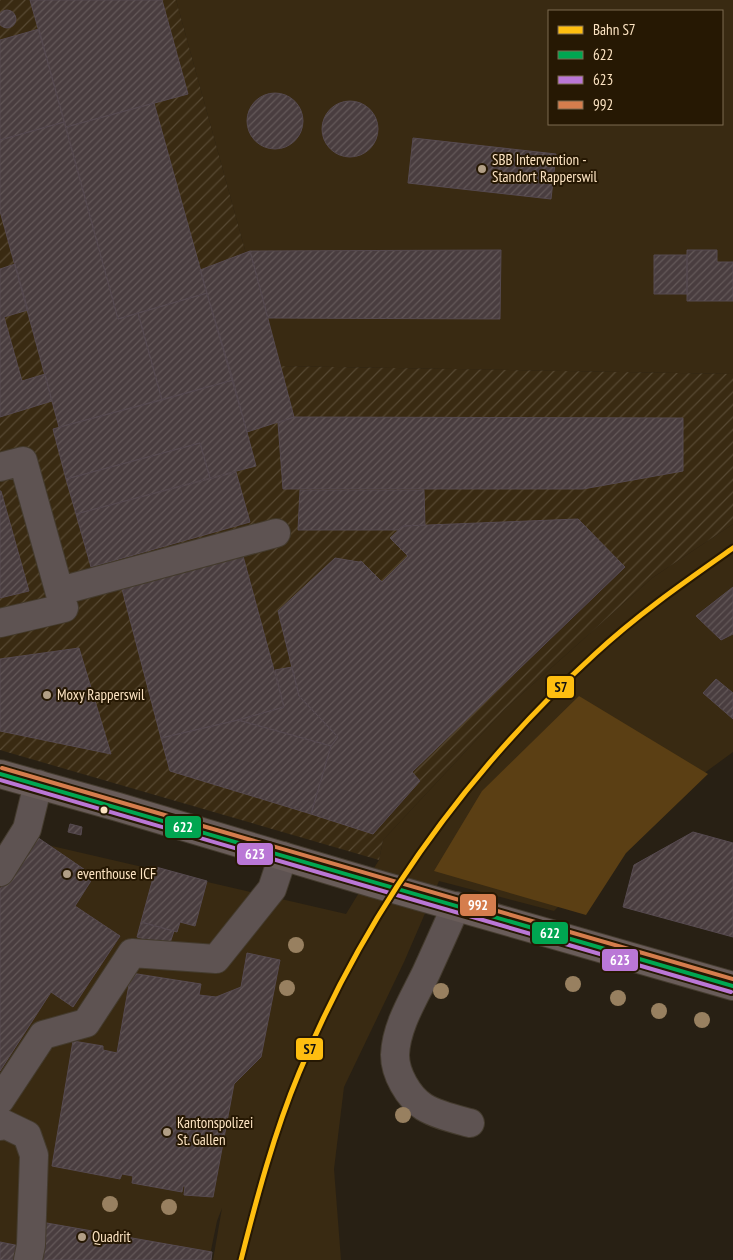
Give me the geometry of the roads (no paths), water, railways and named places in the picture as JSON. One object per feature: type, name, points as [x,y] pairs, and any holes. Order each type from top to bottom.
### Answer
[{"type":"main road","points":[[0,774],[733,986]]},
{"type":"lane","points":[[0,467],[23,460],[64,608],[0,623]]},
{"type":"lane","points":[[60,591],[276,533]]},
{"type":"lane","points":[[0,872],[27,829],[38,784]]},
{"type":"lane","points":[[0,1100],[43,1035],[86,1023],[132,953],[216,959],[272,889],[283,856]]},
{"type":"lane","points":[[456,906],[408,1011],[398,1036],[395,1056],[400,1077],[410,1094],[422,1106],[470,1124]]},
{"type":"lane","points":[[0,1126],[4,1124],[27,1135],[34,1155],[31,1245],[27,1259]]},
{"type":"rail line","name":"S7","points":[[241,1260],[274,1142],[299,1073],[326,1013],[355,956],[388,900],[424,847],[462,796],[504,746],[548,699],[628,625],[662,598],[733,548]]},
{"type":"place","name":"SBB Intervention - Standort Rapperswil","points":[[482,169]]},
{"type":"place","name":"Moxy Rapperswil","points":[[47,695]]},
{"type":"place","name":"eventhouse ICF","points":[[67,874]]},
{"type":"place","name":"Kantonspolizei St. Gallen","points":[[167,1132]]},
{"type":"place","name":"Quadrit","points":[[82,1237]]}]
